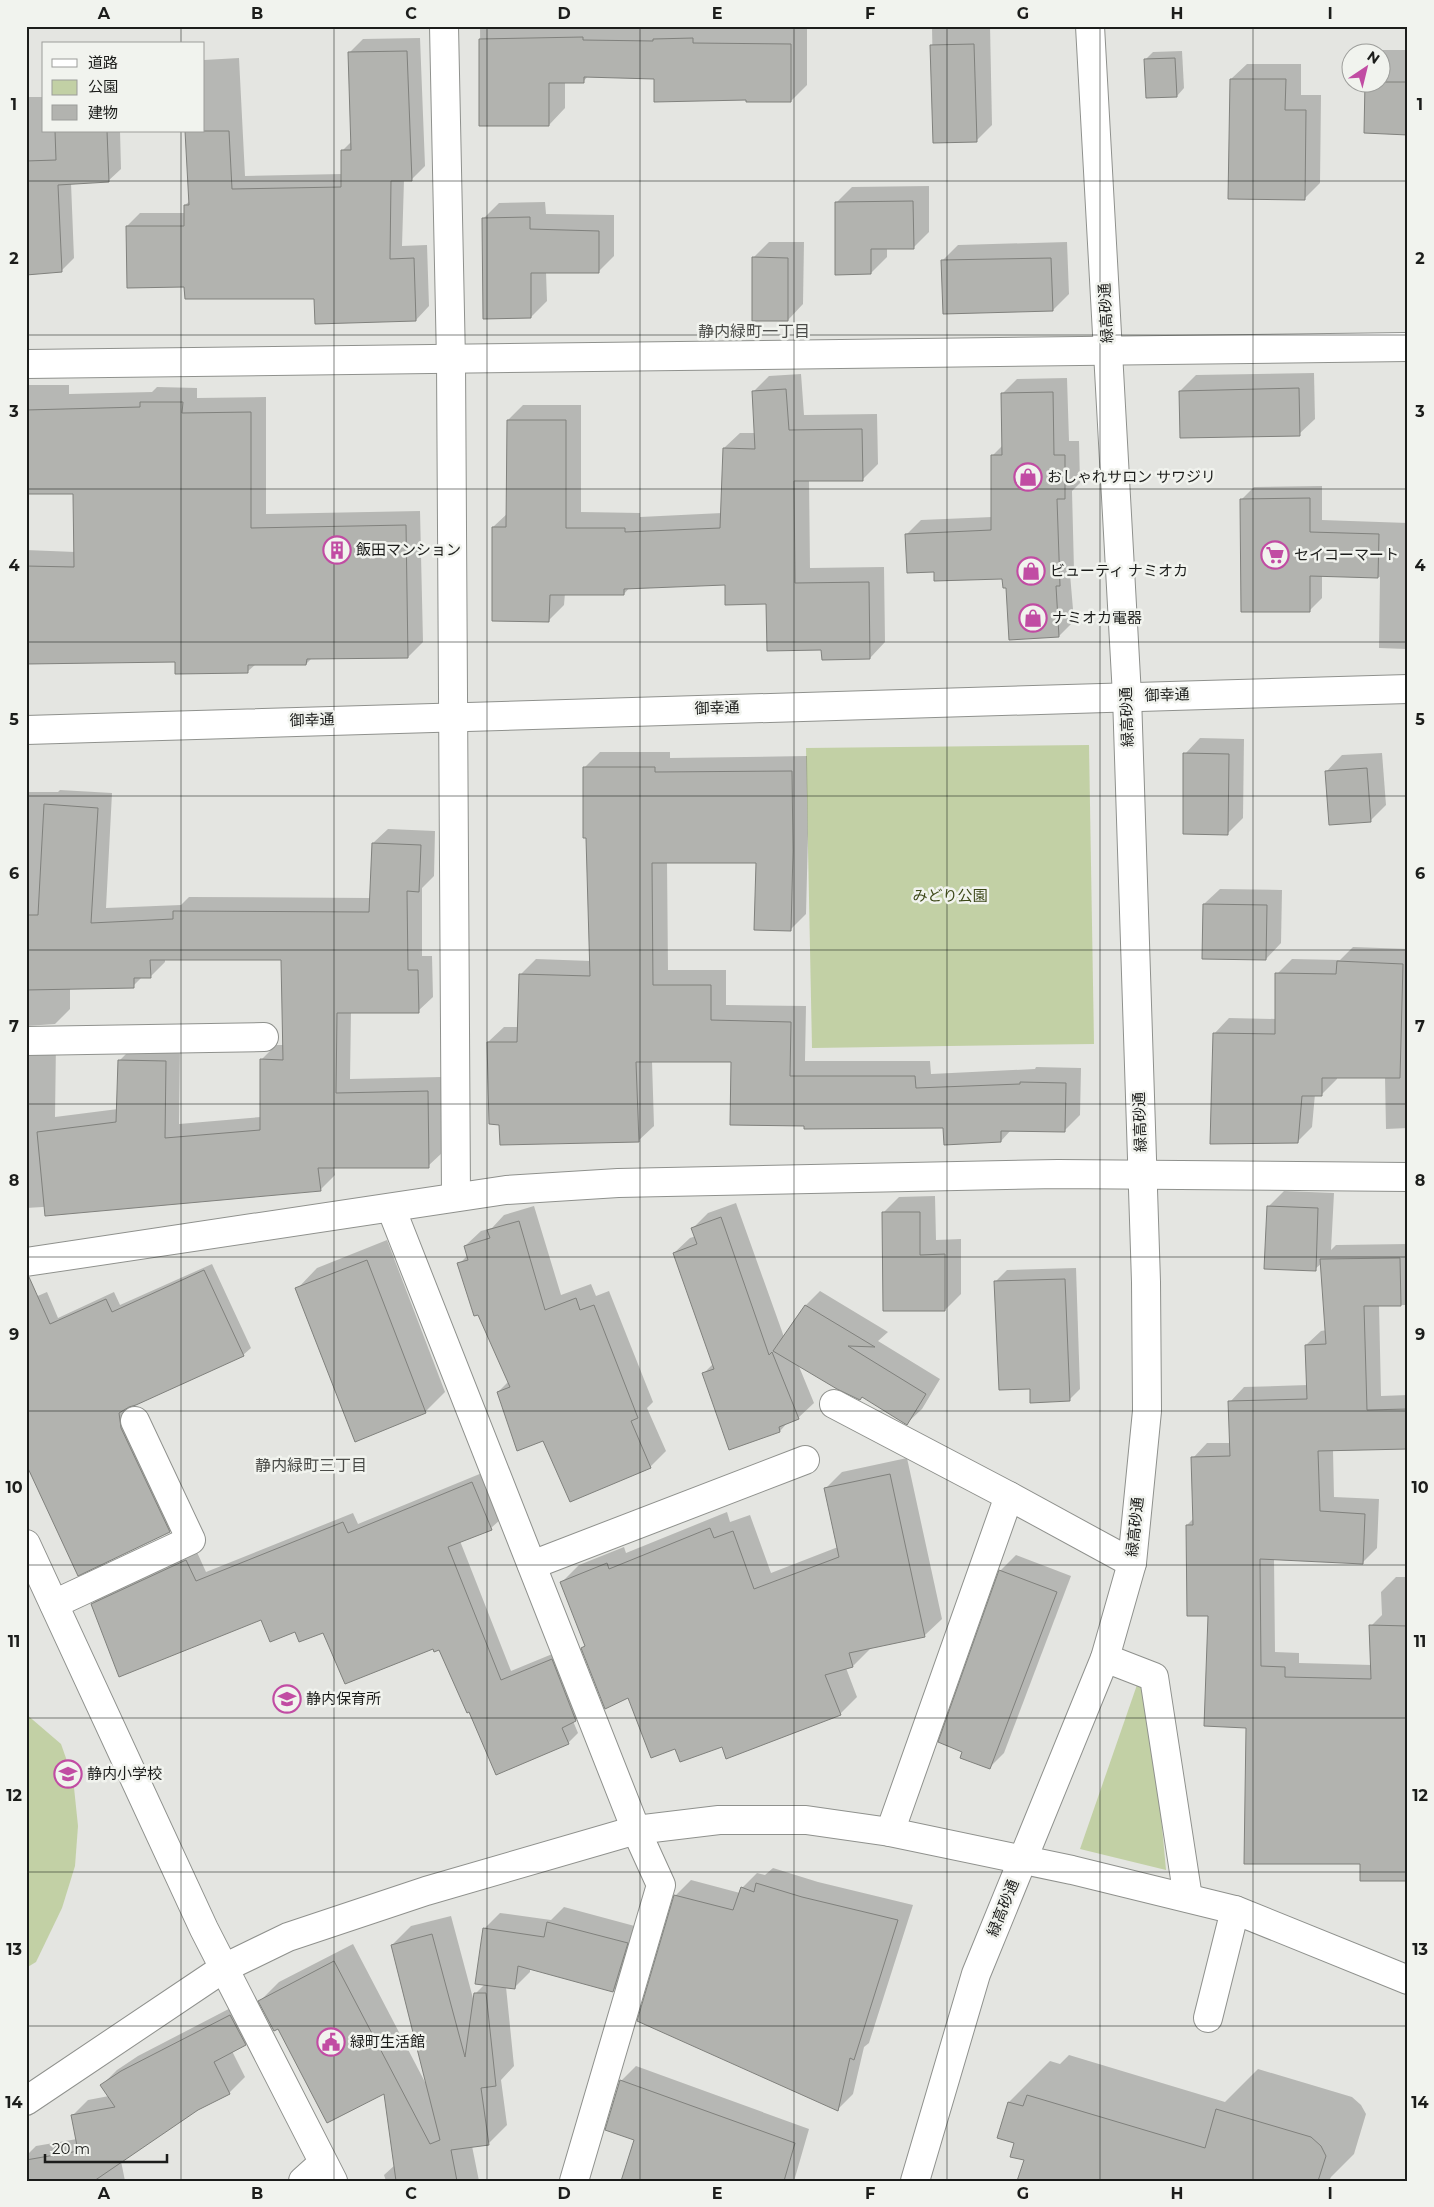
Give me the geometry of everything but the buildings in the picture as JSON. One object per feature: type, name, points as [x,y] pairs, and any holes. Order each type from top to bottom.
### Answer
[{"type":"street","points":[[444,26],[451,361],[456,1197]]},
{"type":"street","name":"緑高砂通","points":[[915,2181],[976,1974],[1105,1658],[1132,1563],[1147,1411],[1146,1282],[1127,696],[1090,26]]},
{"type":"street","points":[[26,364],[451,361],[1408,348]]},
{"type":"street","name":"御幸通","points":[[26,730],[1408,689]]},
{"type":"street","points":[[26,1041],[264,1037]]},
{"type":"street","points":[[26,1262],[506,1190],[618,1183],[1142,1174],[1408,1177]]},
{"type":"street","points":[[391,1208],[636,1830],[662,1885],[574,2181]]},
{"type":"street","points":[[834,1404],[1132,1563]]},
{"type":"street","points":[[54,1604],[191,1540],[135,1421]]},
{"type":"street","points":[[532,1565],[806,1460]]},
{"type":"street","points":[[890,1832],[1009,1496]]},
{"type":"street","points":[[26,1544],[204,1930],[328,2172],[303,2181]]},
{"type":"street","points":[[1105,1658],[1154,1677],[1188,1898]]},
{"type":"street","points":[[26,2101],[224,1968],[297,1934],[426,1890],[636,1830],[719,1820],[796,1820],[890,1832],[1023,1859],[1235,1910],[1408,1980]]},
{"type":"street","points":[[1208,2018],[1235,1910]]},
{"type":"green space","name":"みどり公園","points":[[1089,745],[1094,1044],[812,1048],[806,748]]},
{"type":"green space","points":[[1138,1682],[1149,1686],[1166,1870],[1080,1849]]},
{"type":"green space","points":[[26,1714],[61,1744],[73,1778],[78,1826],[75,1866],[62,1908],[36,1962],[26,1968]]},
{"type":"place","name":"おしゃれサロン サワジリ","points":[[1028,477]]},
{"type":"place","name":"飯田マンション","points":[[337,550]]},
{"type":"place","name":"セイコーマート","points":[[1275,555]]},
{"type":"place","name":"ビューティ ナミオカ","points":[[1031,571]]},
{"type":"place","name":"ナミオカ電器","points":[[1033,618]]},
{"type":"place","name":"静内保育所","points":[[287,1699]]},
{"type":"place","name":"静内小学校","points":[[68,1774]]},
{"type":"place","name":"緑町生活館","points":[[331,2042]]},
{"type":"district","name":"静内緑町一丁目","points":[[754,331]]},
{"type":"district","name":"静内緑町三丁目","points":[[311,1465]]}]
